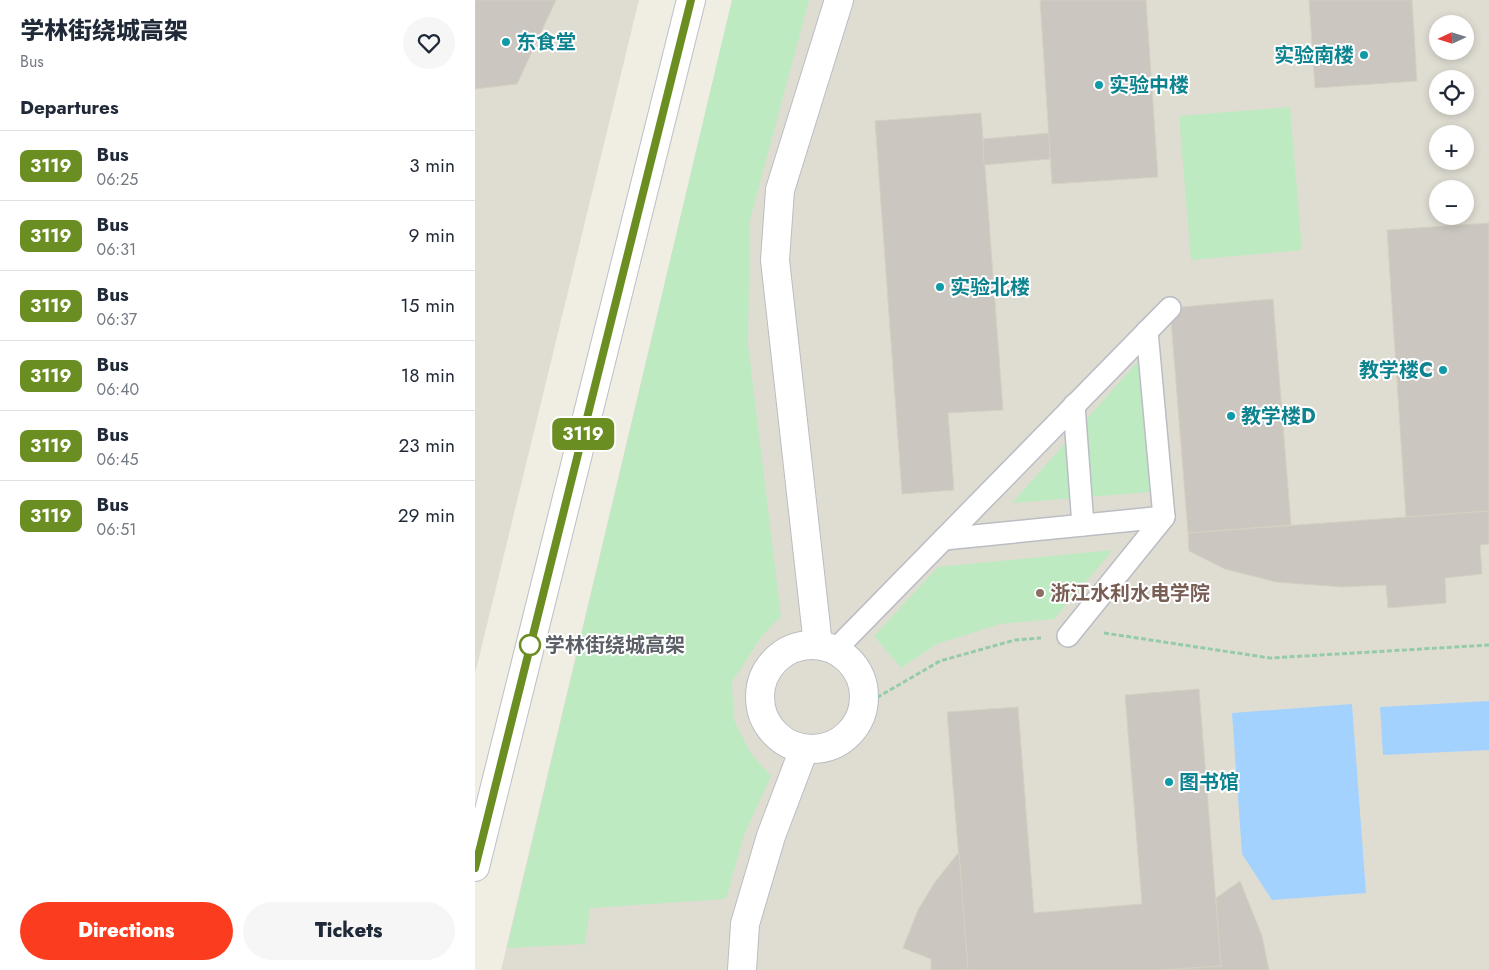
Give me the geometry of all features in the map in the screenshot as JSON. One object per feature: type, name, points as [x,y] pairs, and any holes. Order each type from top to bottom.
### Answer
[{"type":"street","points":[[475,867],[691,0]]},
{"type":"street","points":[[826,647],[775,260],[780,190],[839,0]]},
{"type":"street","points":[[826,647],[944,538],[1170,308]]},
{"type":"street","points":[[1068,636],[1165,517],[1147,332]]},
{"type":"street","points":[[1074,405],[1083,525]]},
{"type":"street","points":[[944,538],[1165,517]]},
{"type":"street","points":[[800,646],[826,647],[849,659],[859,672],[864,688],[864,705],[859,721],[843,739],[836,744],[821,749],[804,749],[787,743],[773,732],[764,716],[760,699],[763,681],[771,665],[784,653],[800,646]]},
{"type":"street","points":[[742,970],[745,924],[771,836],[804,749]]},
{"type":"path","points":[[864,705],[940,661],[1015,640],[1107,632],[1270,658],[1489,645]]},
{"type":"shaded area","points":[[475,0],[639,0],[475,674]]},
{"type":"shaded area","name":"浙江水利水电学院","points":[[732,0],[1489,0],[1489,970],[501,970]]},
{"type":"green space","points":[[732,0],[809,0],[750,220],[748,344],[781,616],[762,636],[732,682],[734,720],[751,754],[771,776],[744,835],[726,899],[590,908],[585,944],[507,948]]},
{"type":"green space","points":[[1290,107],[1302,250],[1191,260],[1179,116]]},
{"type":"green space","points":[[1148,350],[1162,491],[1012,503]]},
{"type":"green space","points":[[1113,550],[1054,619],[1000,624],[937,644],[901,668],[874,636],[938,567]]},
{"type":"water","points":[[1489,701],[1489,750],[1383,755],[1380,707]]},
{"type":"water","points":[[1352,704],[1366,893],[1272,900],[1242,854],[1232,713]]},
{"type":"building","name":"东食堂","points":[[475,0],[556,0],[517,84],[475,89]]},
{"type":"building","name":"实验中楼","points":[[1040,0],[1146,0],[1158,177],[1052,184]]},
{"type":"building","name":"实验南楼","points":[[1309,0],[1412,0],[1417,81],[1315,88]]},
{"type":"building","name":"实验北楼","points":[[981,113],[1003,410],[948,413],[954,490],[902,494],[875,121]]},
{"type":"building","points":[[1049,133],[1050,159],[984,165],[983,139]]},
{"type":"building","name":"教学楼C","points":[[1489,223],[1489,511],[1406,517],[1387,230]]},
{"type":"building","name":"教学楼D","points":[[1273,299],[1291,525],[1188,533],[1170,308]]},
{"type":"building","points":[[1489,511],[1489,544],[1480,545],[1482,574],[1445,578],[1446,603],[1388,608],[1386,585],[1342,587],[1276,582],[1225,569],[1189,551],[1188,533]]},
{"type":"building","name":"图书馆","points":[[1199,689],[1221,966],[1162,970],[968,970],[947,712],[1018,707],[1034,913],[1142,904],[1125,695]]},
{"type":"building","points":[[959,852],[968,970],[931,970],[931,959],[903,948],[918,910],[935,882]]},
{"type":"building","points":[[1240,881],[1262,936],[1269,970],[1162,970],[1221,966],[1216,898]]},
{"type":"bus line","name":"3119","points":[[475,868],[691,0]]},
{"type":"place","name":"东食堂","points":[[506,42]]},
{"type":"place","name":"实验南楼","points":[[1364,55]]},
{"type":"place","name":"实验中楼","points":[[1099,85]]},
{"type":"place","name":"实验北楼","points":[[940,287]]},
{"type":"place","name":"教学楼C","points":[[1443,370]]},
{"type":"place","name":"教学楼D","points":[[1231,416]]},
{"type":"place","name":"浙江水利水电学院","points":[[1040,593]]},
{"type":"place","name":"学林街绕城高架","points":[[530,645]]},
{"type":"place","name":"图书馆","points":[[1169,782]]}]
